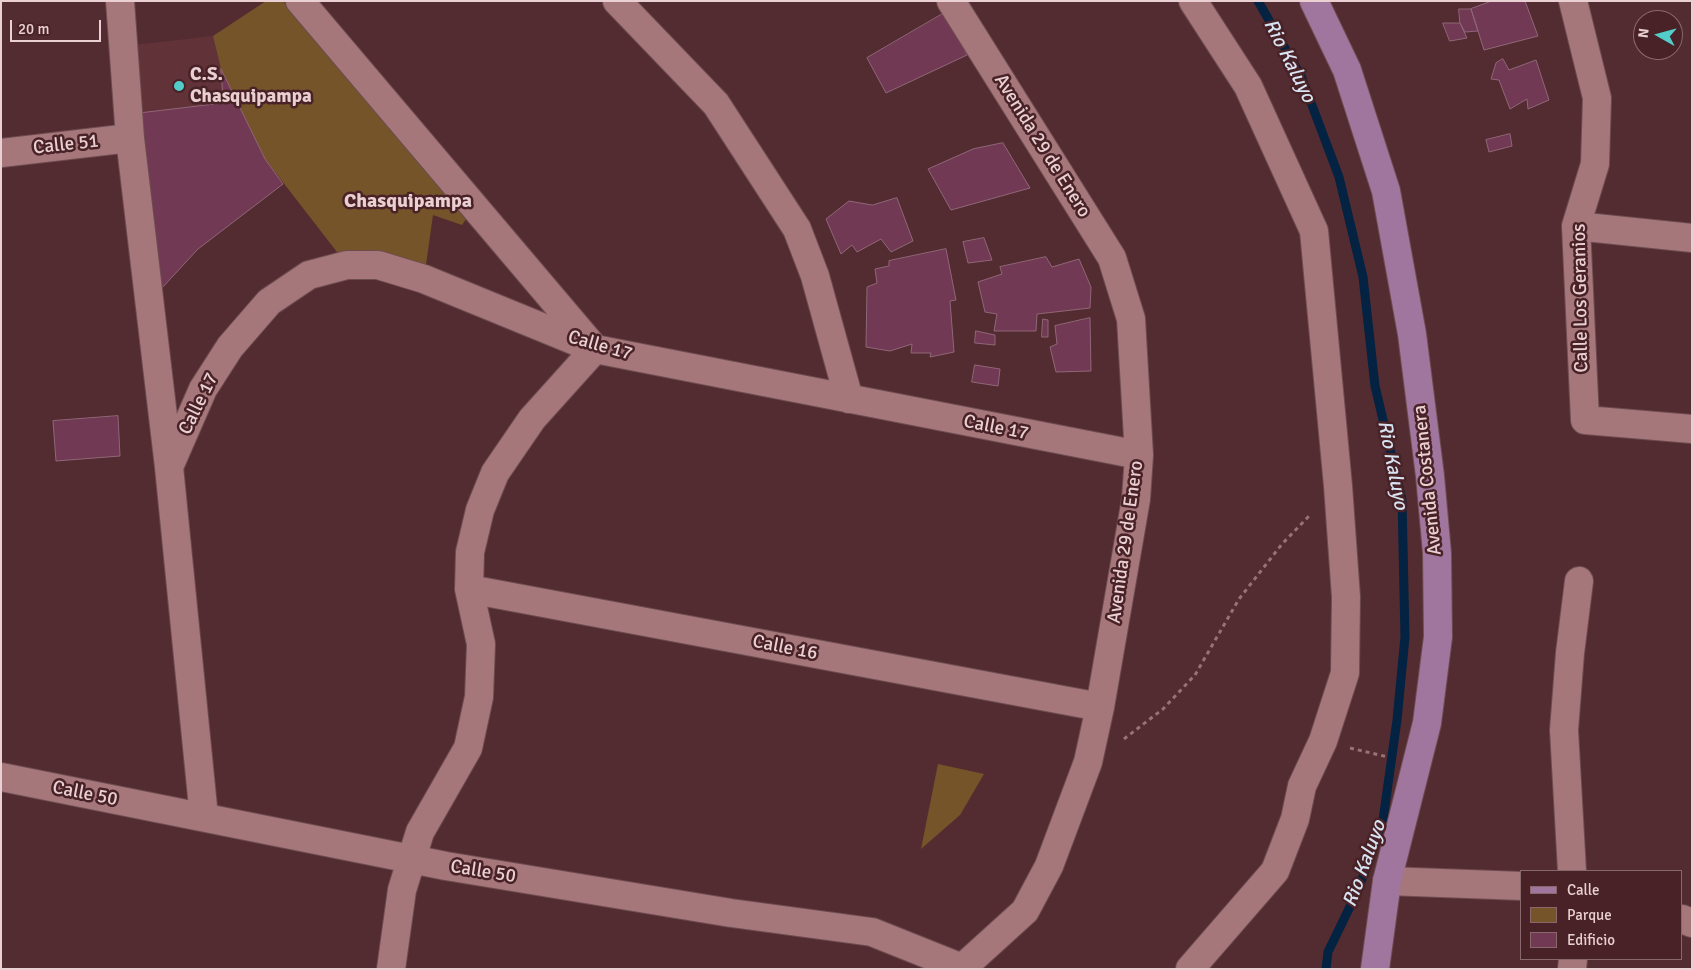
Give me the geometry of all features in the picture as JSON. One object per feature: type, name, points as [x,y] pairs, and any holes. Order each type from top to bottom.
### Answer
[{"type":"main road","name":"Avenida Costanera","points":[[1314,1],[1347,70],[1386,191],[1412,334],[1430,476],[1437,553],[1438,637],[1427,722],[1387,881],[1375,969]]},
{"type":"street","points":[[120,1],[130,138],[169,467],[204,817]]},
{"type":"street","points":[[300,1],[595,349],[532,419],[496,473],[480,510],[470,552],[470,589],[481,644],[479,697],[468,748],[420,832],[402,890],[391,969]]},
{"type":"street","points":[[618,1],[716,104],[797,229],[815,276],[849,399]]},
{"type":"street","name":"Avenida 29 de Enero","points":[[951,1],[1112,258],[1131,319],[1139,456],[1136,499],[1100,708],[1088,762],[1049,866],[1025,911],[962,968]]},
{"type":"street","points":[[1190,969],[1274,871],[1295,819],[1302,786],[1323,741],[1345,673],[1346,597],[1338,486],[1314,231],[1248,86],[1194,1]]},
{"type":"street","name":"Calle Los Geranios","points":[[1573,1],[1597,98],[1595,164],[1576,226],[1585,420],[1692,429]]},
{"type":"street","name":"Calle 51","points":[[1,152],[130,138]]},
{"type":"street","points":[[1576,226],[1692,238]]},
{"type":"street","name":"Calle 17","points":[[169,467],[203,389],[230,347],[269,302],[309,275],[347,265],[378,265],[424,279],[595,349],[1139,456]]},
{"type":"street","points":[[1572,870],[1564,730],[1570,653],[1580,580]]},
{"type":"street","name":"Calle 16","points":[[470,589],[1100,708]]},
{"type":"street","name":"Calle 50","points":[[1,778],[204,817],[411,860],[731,913],[872,932],[962,968]]},
{"type":"street","points":[[1387,881],[1520,886]]},
{"type":"path","points":[[1088,762],[1163,709],[1195,675],[1239,599],[1282,544],[1338,486]]},
{"type":"shaded area","name":"C.S. Chasquipampa","points":[[213,36],[221,69],[223,103],[139,113],[133,45]]},
{"type":"green space","points":[[266,1],[283,1],[430,159],[472,210],[462,225],[433,215],[424,279],[347,265],[265,159],[221,69],[213,36]]},
{"type":"green space","points":[[938,764],[984,774],[960,815],[921,849]]},
{"type":"building","points":[[1492,1],[1525,1],[1538,36],[1484,50],[1471,9]]},
{"type":"building","points":[[1459,9],[1471,9],[1478,31],[1465,32],[1460,23]]},
{"type":"building","points":[[946,12],[967,55],[886,93],[867,58]]},
{"type":"building","points":[[1443,23],[1460,23],[1467,38],[1450,41]]},
{"type":"building","points":[[1503,59],[1509,70],[1536,60],[1549,100],[1528,109],[1527,99],[1510,109],[1499,80],[1491,79],[1496,63]]},
{"type":"building","points":[[221,69],[265,159],[283,184],[198,249],[161,289],[139,113],[223,103]]},
{"type":"building","points":[[1510,134],[1512,146],[1489,152],[1486,140]]},
{"type":"building","points":[[1003,143],[1030,188],[951,210],[928,169],[973,149]]},
{"type":"building","points":[[897,198],[913,241],[891,252],[881,239],[857,252],[852,245],[841,254],[826,219],[849,201],[872,205]]},
{"type":"building","points":[[984,238],[992,260],[968,263],[963,242]]},
{"type":"building","points":[[946,249],[956,300],[950,301],[954,352],[930,357],[931,353],[911,353],[912,344],[890,351],[866,347],[867,287],[877,283],[875,269],[889,266],[889,261]]},
{"type":"building","points":[[1046,257],[1052,267],[1079,259],[1091,287],[1090,308],[1037,314],[1036,331],[994,331],[997,314],[985,312],[978,282],[1002,274],[1000,267]]},
{"type":"building","points":[[1090,318],[1091,371],[1056,372],[1050,347],[1057,344],[1055,326]]},
{"type":"building","points":[[1043,319],[1048,320],[1048,337],[1042,337]]},
{"type":"building","points":[[976,331],[995,335],[995,345],[975,343]]},
{"type":"building","points":[[975,365],[1000,369],[998,386],[972,382]]},
{"type":"building","points":[[118,416],[120,456],[56,461],[53,421]]},
{"type":"waterway","name":"Rio Kaluyo","points":[[1258,1],[1301,76],[1339,177],[1363,277],[1375,386],[1402,500],[1405,637],[1397,720],[1383,820],[1358,890],[1328,952],[1326,969]]},
{"type":"place","name":"C.S. Chasquipampa","points":[[179,86]]},
{"type":"district","name":"Chasquipampa","points":[[408,202]]}]
